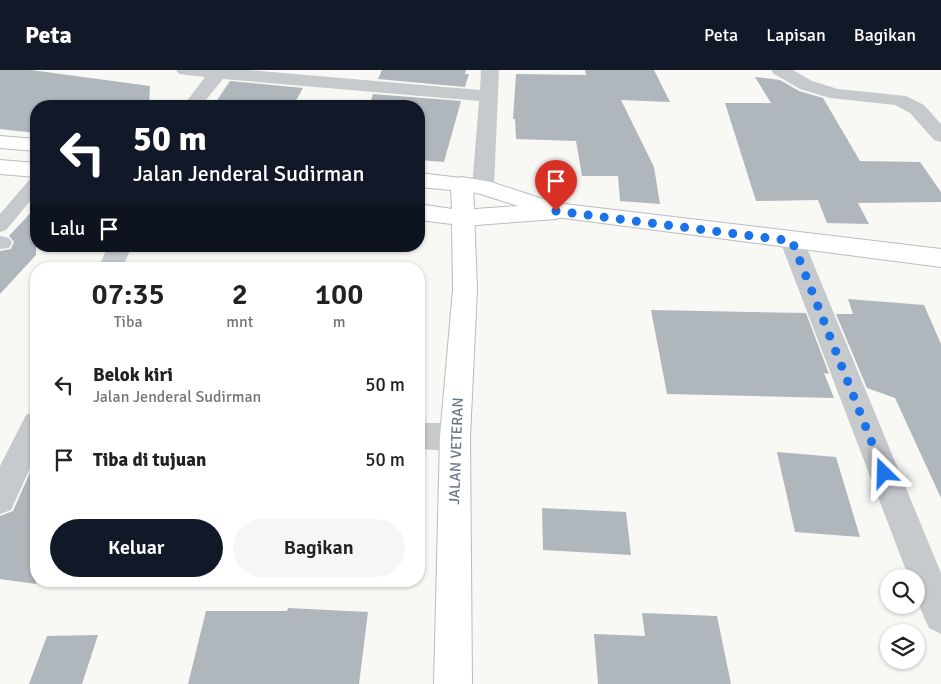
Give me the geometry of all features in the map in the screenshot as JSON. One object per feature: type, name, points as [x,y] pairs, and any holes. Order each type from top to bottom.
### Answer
[{"type":"main road","points":[[0,142],[30,144]]},
{"type":"main road","points":[[0,167],[30,170]]},
{"type":"main road","points":[[425,181],[483,187],[556,211],[941,258]]},
{"type":"main road","name":"JALAN VETERAN","points":[[452,684],[455,437],[464,289],[462,184]]},
{"type":"main road","points":[[425,213],[462,218],[556,211]]},
{"type":"street","points":[[185,70],[219,71],[489,96]]},
{"type":"street","points":[[483,187],[490,70]]},
{"type":"street","points":[[780,70],[806,85],[836,94],[899,100],[917,109],[941,136]]},
{"type":"street","points":[[197,100],[219,71]]},
{"type":"street","points":[[792,241],[941,616]]},
{"type":"street","points":[[425,436],[455,437]]},
{"type":"street","points":[[0,499],[30,438]]},
{"type":"lane","points":[[1,237],[30,192]]},
{"type":"building","points":[[0,70],[31,70],[150,86],[149,100],[30,100],[30,132],[0,129]]},
{"type":"building","points":[[382,70],[466,70],[465,74],[469,74],[465,87],[378,79]]},
{"type":"building","points":[[585,70],[654,70],[670,102],[621,100],[654,167],[660,204],[620,201],[618,176],[582,176],[576,141],[516,139],[515,119],[513,119],[516,74],[586,75]]},
{"type":"building","points":[[755,77],[780,80],[799,91],[823,98],[860,161],[920,162],[941,192],[941,202],[858,203],[869,224],[827,223],[818,200],[756,201],[725,103],[771,103]]},
{"type":"building","points":[[230,81],[303,88],[296,100],[217,100]]},
{"type":"building","points":[[373,94],[461,101],[444,162],[425,160],[425,100],[371,100]]},
{"type":"building","points":[[30,213],[30,252],[36,252],[36,255],[0,294],[0,251],[11,249],[14,242],[9,236]]},
{"type":"building","points":[[848,299],[924,305],[941,344],[941,498],[895,398],[867,388],[836,314],[853,314]]},
{"type":"building","points":[[651,310],[806,313],[829,374],[824,373],[834,398],[667,394]]},
{"type":"building","points":[[777,452],[836,457],[860,537],[795,532]]},
{"type":"building","points":[[30,473],[30,583],[0,579],[0,516],[13,511]]},
{"type":"building","points":[[542,508],[626,512],[631,555],[543,550]]},
{"type":"building","points":[[288,608],[368,612],[359,684],[188,684],[206,611],[287,611]]},
{"type":"building","points":[[642,613],[717,616],[731,684],[598,684],[594,634],[645,636]]},
{"type":"building","points":[[98,635],[82,684],[29,684],[47,636]]},
{"type":"route","points":[[556,211],[792,241],[884,473]]}]
